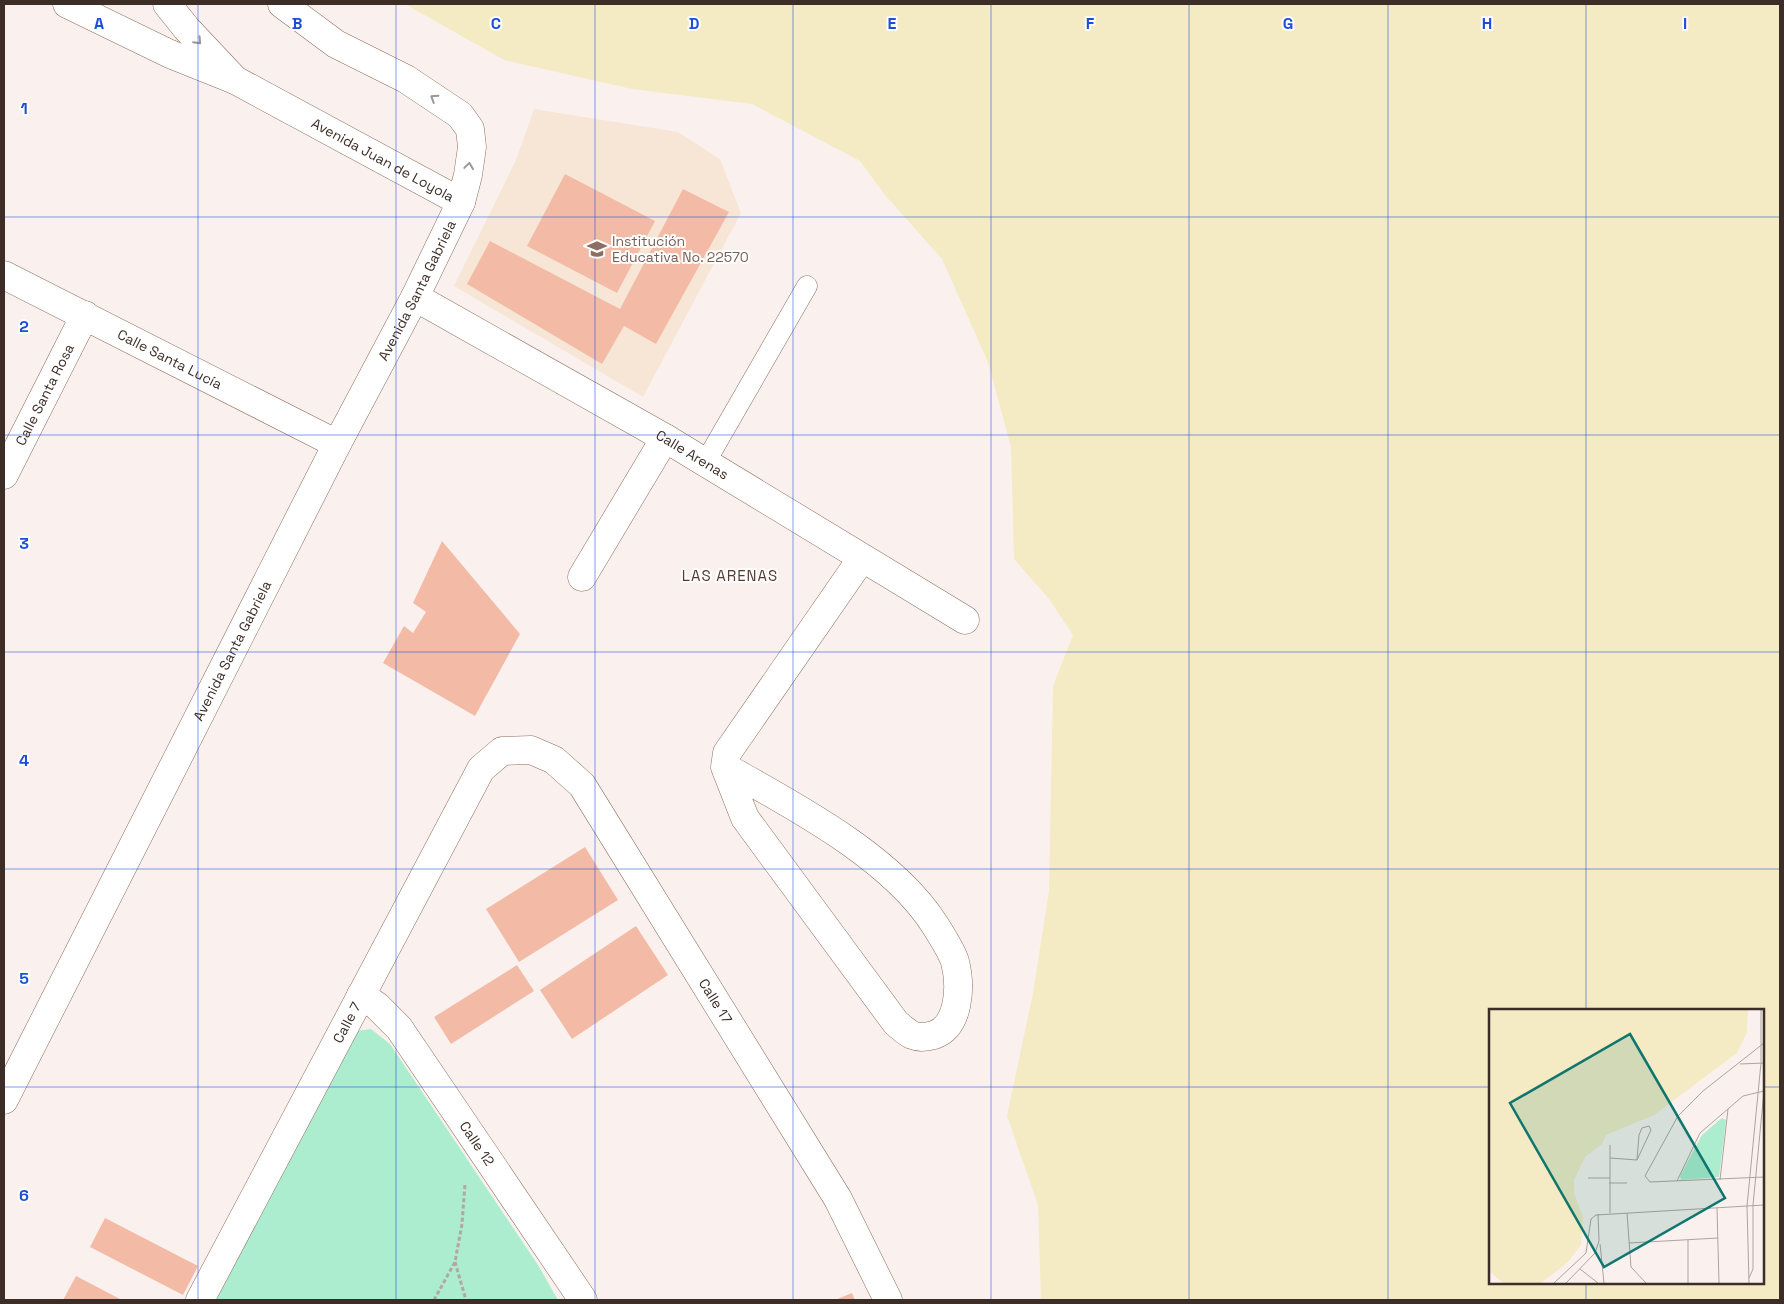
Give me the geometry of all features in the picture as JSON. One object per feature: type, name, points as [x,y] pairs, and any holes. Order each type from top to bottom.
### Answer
[{"type":"street","points":[[67,4],[170,54],[235,80]]},
{"type":"street","name":"Avenida Juan de Loyola","points":[[167,4],[187,29],[235,80],[461,202],[468,176],[472,147],[470,129],[460,115],[406,79],[336,44],[282,4]]},
{"type":"street","name":"Avenida Santa Gabriela","points":[[4,1100],[337,444],[415,296],[461,202]]},
{"type":"street","name":"Calle Santa Lucía","points":[[4,275],[337,444]]},
{"type":"street","name":"Calle Arenas","points":[[415,296],[665,438],[965,620]]},
{"type":"street","name":"Calle Santa Rosa","points":[[4,475],[86,315]]},
{"type":"street","points":[[582,577],[665,438]]},
{"type":"street","points":[[725,767],[795,807],[839,835],[888,872],[915,899],[934,924],[955,961],[958,993],[954,1015],[942,1032],[926,1037],[912,1035],[896,1023],[745,818],[725,767],[727,753],[862,558]]},
{"type":"street","name":"Calle 17","points":[[502,751],[531,750],[554,760],[582,785],[838,1199],[888,1300]]},
{"type":"street","name":"Calle 7","points":[[200,1300],[481,769],[502,751]]},
{"type":"street","name":"Calle 12","points":[[361,995],[377,1006],[399,1028],[583,1300]]},
{"type":"lane","points":[[706,463],[807,286]]},
{"type":"path","points":[[434,1300],[455,1262],[462,1224],[465,1177]]},
{"type":"path","points":[[455,1262],[466,1300]]},
{"type":"shaded area","name":"Institución Educativa No. 22570","points":[[534,109],[678,132],[720,159],[741,213],[643,397],[454,286],[516,160]]},
{"type":"green space","points":[[371,1029],[390,1044],[538,1265],[558,1300],[211,1300],[348,1032]]},
{"type":"sand","points":[[405,4],[1780,4],[1780,1300],[1041,1300],[1038,1205],[1007,1116],[1033,993],[1049,891],[1053,686],[1073,635],[1049,599],[1014,559],[1011,447],[988,362],[942,259],[885,195],[860,161],[752,104],[632,89],[504,60]]},
{"type":"building","points":[[565,174],[655,221],[617,293],[527,246]]},
{"type":"building","points":[[683,189],[729,212],[656,344],[624,326],[602,364],[467,284],[490,241],[620,309]]},
{"type":"building","points":[[442,541],[520,634],[475,716],[383,663],[404,626],[413,633],[426,612],[413,603]]},
{"type":"building","points":[[585,847],[618,900],[519,962],[486,909]]},
{"type":"building","points":[[636,926],[668,975],[572,1039],[540,990]]},
{"type":"building","points":[[517,965],[534,991],[451,1044],[434,1017]]},
{"type":"building","points":[[105,1218],[198,1266],[183,1295],[90,1247]]},
{"type":"building","points":[[76,1276],[122,1300],[63,1300]]},
{"type":"building","points":[[852,1293],[855,1300],[835,1300]]},
{"type":"place","name":"Institución Educativa No. 22570","points":[[597,249]]},
{"type":"district","name":"LAS ARENAS","points":[[730,575]]}]
